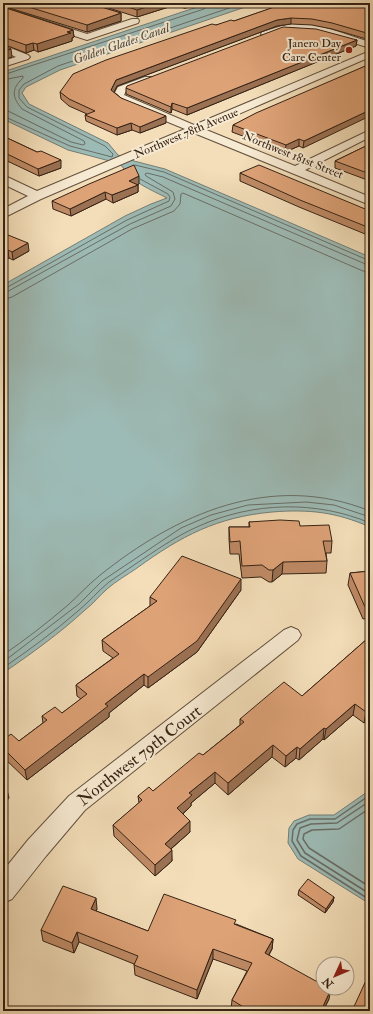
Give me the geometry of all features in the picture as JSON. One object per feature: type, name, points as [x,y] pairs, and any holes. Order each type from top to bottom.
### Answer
[{"type":"street","points":[[3,10],[87,37],[135,21],[121,17]]},
{"type":"street","points":[[258,37],[280,28],[293,26],[311,28],[370,46]]},
{"type":"street","points":[[3,48],[25,56],[3,64]]},
{"type":"street","name":"Northwest 78th Avenue","points":[[3,214],[37,196],[370,54]]},
{"type":"street","name":"Northwest 181st Street","points":[[158,75],[122,89],[118,96],[126,102],[370,201]]},
{"type":"street","points":[[296,170],[370,133]]},
{"type":"street","points":[[3,179],[37,196]]},
{"type":"street","name":"Northwest 79th Court","points":[[3,891],[37,848],[77,803],[291,636]]},
{"type":"water","name":"Golden Glades Canal","points":[[209,3],[257,3],[60,70],[26,87],[22,93],[29,104],[108,143],[118,155],[165,169],[370,257],[370,527],[346,518],[310,511],[272,512],[234,518],[217,523],[169,546],[114,583],[66,627],[3,673],[3,285],[125,216],[167,198],[148,189],[130,177],[122,166],[106,160],[68,150],[3,119],[3,72]]},
{"type":"water","points":[[370,790],[370,904],[298,859],[288,843],[289,828],[294,821],[309,815],[334,815]]},
{"type":"building","points":[[16,3],[88,3],[121,13],[87,25]]},
{"type":"building","points":[[116,3],[157,3],[137,10]]},
{"type":"building","points":[[277,3],[370,3],[370,34],[312,19],[291,18],[277,20],[116,80],[111,90],[121,98],[166,116],[140,127],[131,123],[117,128],[85,115],[95,111],[69,99],[60,92],[73,74],[106,60],[212,24],[216,25],[231,20],[234,21],[280,5]]},
{"type":"building","points":[[3,7],[73,30],[67,32],[71,33],[37,44],[33,43],[26,45],[3,37]]},
{"type":"building","points":[[283,27],[316,29],[357,40],[187,108],[172,103],[171,107],[126,88],[127,86]]},
{"type":"building","points":[[3,45],[11,49],[3,51]]},
{"type":"building","points":[[370,64],[370,110],[304,141],[299,139],[286,145],[233,125],[256,113]]},
{"type":"building","points":[[3,136],[37,152],[41,151],[61,160],[38,169],[3,152]]},
{"type":"building","points":[[370,144],[370,174],[335,161]]},
{"type":"building","points":[[134,165],[139,176],[129,181],[138,185],[112,195],[105,192],[70,209],[52,201],[89,184]]},
{"type":"building","points":[[259,165],[370,211],[370,228],[300,200],[240,173]]},
{"type":"building","points":[[3,233],[28,243],[12,252],[8,250],[3,253]]},
{"type":"building","points":[[280,520],[299,521],[300,526],[329,525],[332,541],[323,541],[327,561],[283,562],[273,570],[269,570],[262,565],[242,566],[240,541],[230,542],[229,527],[250,527],[249,522]]},
{"type":"building","points":[[182,556],[241,579],[197,641],[148,677],[144,674],[105,704],[108,706],[25,770],[3,748],[3,740],[11,734],[19,741],[47,720],[42,716],[55,707],[62,713],[87,694],[76,685],[119,654],[102,640],[157,601],[150,597]]},
{"type":"building","points":[[370,571],[370,606],[365,607],[350,573]]},
{"type":"building","points":[[367,639],[370,641],[370,708],[366,712],[355,704],[300,749],[297,747],[286,756],[273,745],[228,783],[215,772],[189,793],[192,795],[177,808],[190,821],[165,844],[172,850],[155,865],[113,825],[142,800],[138,796],[149,787],[153,791],[199,753],[203,755],[244,722],[240,719],[284,682],[302,696]]},
{"type":"building","points":[[308,879],[334,897],[326,909],[299,890]]},
{"type":"building","points":[[63,886],[96,898],[91,909],[148,931],[164,894],[236,920],[234,924],[273,939],[265,953],[315,981],[315,996],[328,996],[321,1011],[250,1011],[232,1000],[252,963],[213,949],[197,990],[134,965],[138,956],[77,932],[72,943],[41,930]]},
{"type":"building","points":[[368,976],[370,977],[370,1011],[352,1011]]},
{"type":"place","name":"Janero Day Care Center","points":[[349,50]]}]
